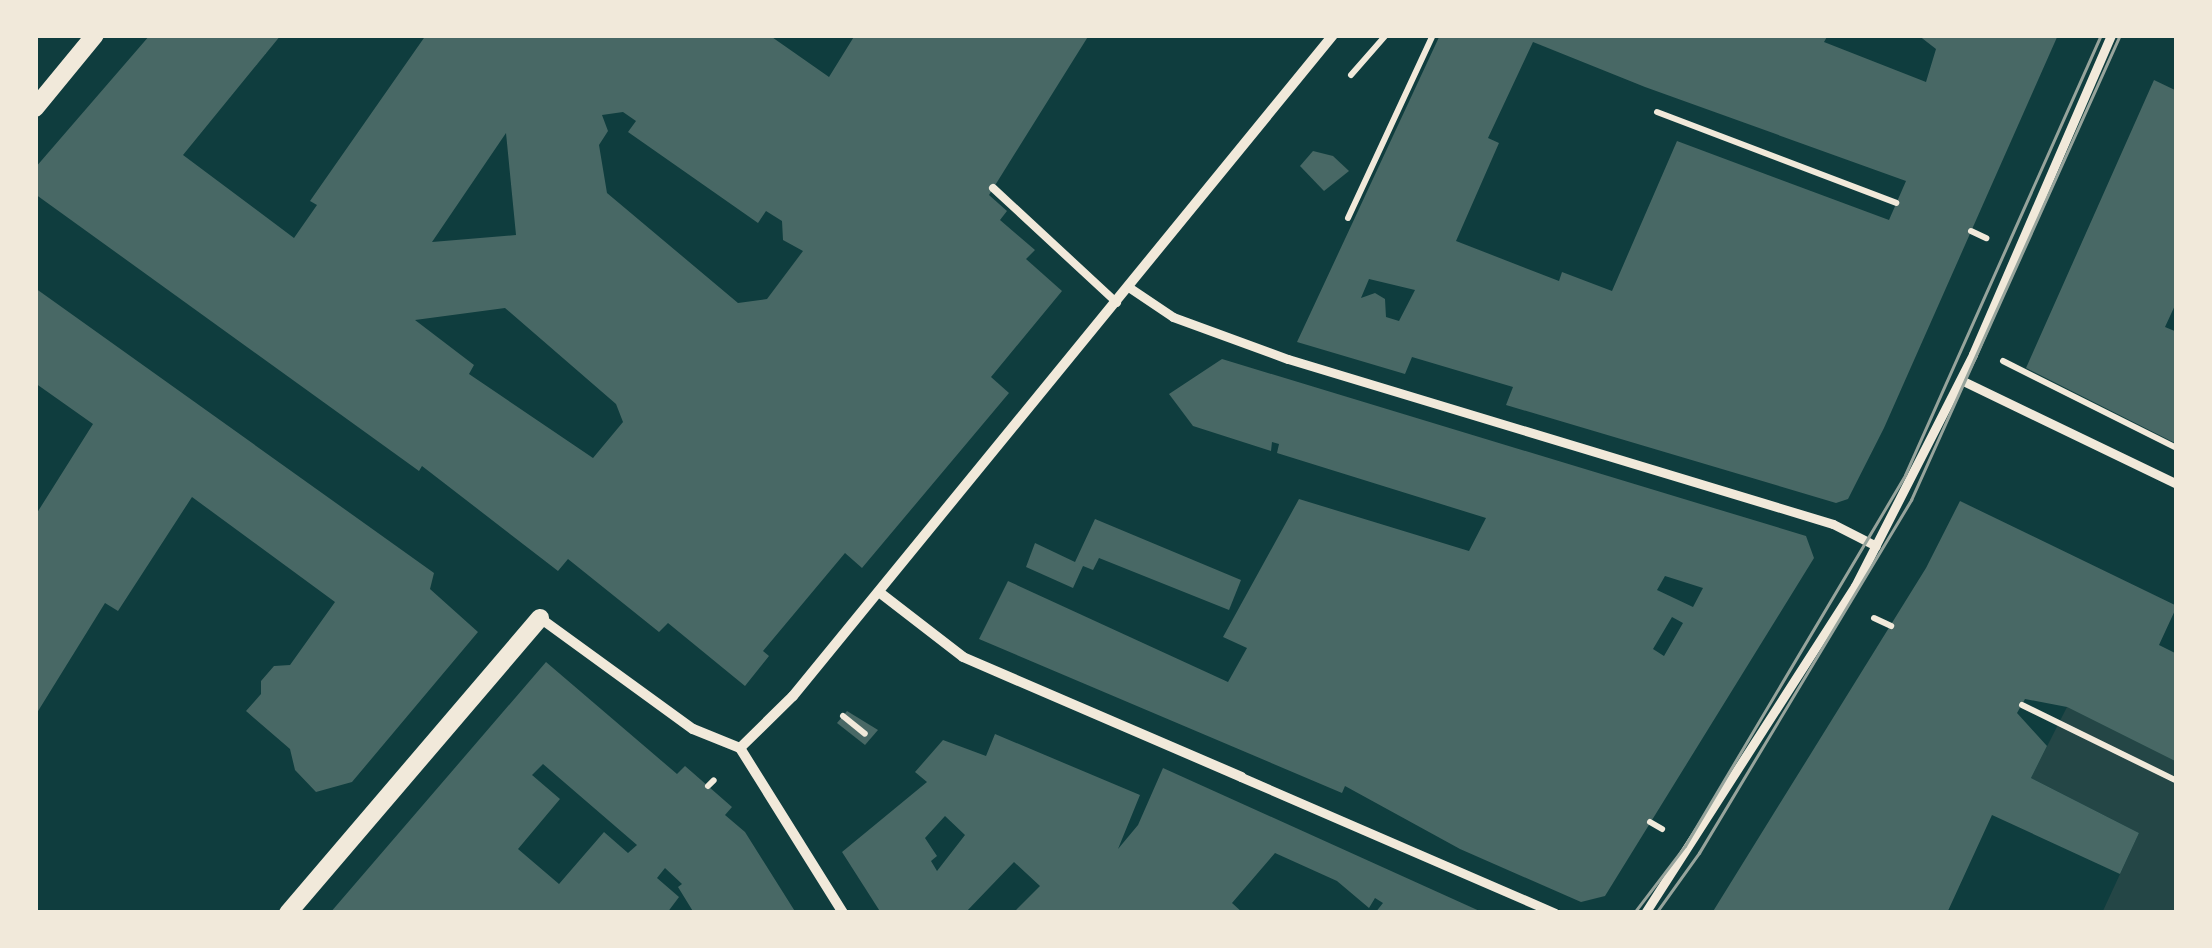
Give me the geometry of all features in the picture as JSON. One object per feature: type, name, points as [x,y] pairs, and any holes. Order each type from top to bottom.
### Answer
[{"type":"street","points":[[35,108],[95,35]]},
{"type":"street","points":[[740,748],[878,592],[1118,303],[1333,35]]},
{"type":"street","points":[[1645,913],[1692,849],[1876,546],[1961,380],[2111,35]]},
{"type":"street","points":[[1130,288],[1173,317],[1288,359],[1833,524],[1876,546]]},
{"type":"street","points":[[1961,380],[2177,484]]},
{"type":"street","points":[[878,592],[964,658],[1555,913]]},
{"type":"street","points":[[288,913],[540,618],[694,729],[740,748],[843,913]]},
{"type":"lane","points":[[993,188],[1118,303]]},
{"type":"path","points":[[1351,75],[1386,35]]},
{"type":"path","points":[[1348,218],[1433,35]]},
{"type":"path","points":[[1657,112],[1896,204]]},
{"type":"path","points":[[1971,231],[1986,238]]},
{"type":"path","points":[[2004,361],[2177,448]]},
{"type":"path","points":[[1874,618],[1891,626]]},
{"type":"path","points":[[2022,705],[2177,781]]},
{"type":"path","points":[[843,716],[865,734]]},
{"type":"path","points":[[1650,822],[1662,828]]},
{"type":"shaded area","points":[[2067,707],[2177,762],[2177,913],[2102,913],[2139,833],[2031,778]]},
{"type":"building","points":[[150,35],[281,35],[183,155],[294,238],[317,205],[310,201],[426,35],[769,35],[829,77],[855,35],[1089,35],[989,195],[1007,211],[1000,220],[1035,250],[1026,259],[1062,291],[991,377],[1009,393],[862,568],[845,553],[763,651],[769,656],[745,686],[668,623],[659,632],[568,559],[558,571],[422,466],[419,471],[35,194],[35,168]],"holes":[[[623,112],[636,121],[628,132],[758,223],[766,211],[782,221],[783,240],[803,251],[767,299],[738,303],[607,193],[599,145],[608,131],[602,115]],[[506,133],[516,235],[432,242]],[[505,308],[616,404],[623,422],[593,458],[469,374],[474,365],[415,320]]]},
{"type":"building","points":[[1440,35],[1828,35],[1824,42],[1926,82],[1936,49],[1918,35],[2058,35],[1884,428],[1848,499],[1836,503],[1506,405],[1513,387],[1412,357],[1405,374],[1297,342]],"holes":[[[1533,42],[1645,87],[1906,181],[1889,220],[1677,141],[1612,291],[1562,272],[1559,281],[1456,241],[1499,143],[1488,138]],[[1369,279],[1415,290],[1399,321],[1386,317],[1385,299],[1375,293],[1361,298]]]},
{"type":"building","points":[[2154,80],[2177,91],[2177,301],[2165,327],[2177,332],[2177,444],[2026,368]]},
{"type":"building","points":[[1313,151],[1333,156],[1349,171],[1324,191],[1300,166]]},
{"type":"building","points":[[35,288],[434,573],[430,589],[478,632],[352,782],[316,792],[295,770],[290,749],[246,711],[261,694],[261,681],[274,666],[290,665],[335,602],[192,497],[118,611],[105,603],[35,716],[35,516],[93,424],[35,383]]},
{"type":"building","points":[[1222,359],[1806,536],[1814,558],[1605,896],[1581,902],[1460,849],[1345,786],[1342,793],[979,639],[1008,581],[1228,682],[1247,648],[1223,637],[1299,499],[1469,551],[1486,518],[1277,453],[1279,444],[1272,442],[1271,451],[1193,426],[1169,394]],"holes":[[[1665,576],[1703,588],[1693,607],[1657,590]],[[1672,617],[1683,623],[1664,656],[1653,649]]]},
{"type":"building","points":[[1960,501],[2177,606],[2159,645],[2177,654],[2177,762],[2067,707],[2025,699],[2017,713],[2047,746],[2031,778],[2139,833],[2120,874],[1992,815],[1947,913],[1712,913],[1926,568]]},
{"type":"building","points":[[1095,519],[1241,580],[1229,610],[1099,558],[1093,570],[1083,566],[1073,588],[1026,567],[1035,543],[1075,562]]},
{"type":"building","points":[[546,662],[677,774],[685,766],[732,807],[725,815],[745,832],[796,913],[694,913],[678,887],[682,884],[665,868],[657,878],[679,897],[667,913],[330,913]],"holes":[[[543,764],[637,845],[628,853],[604,832],[559,884],[518,849],[560,799],[532,775]]]},
{"type":"building","points":[[847,711],[878,730],[865,745],[837,723]]},
{"type":"building","points":[[995,734],[1140,795],[1118,849],[1138,825],[1163,768],[1484,913],[1375,913],[1383,903],[1375,898],[1369,908],[1337,881],[1275,853],[1232,903],[1243,913],[1013,913],[1040,886],[1014,862],[965,913],[881,913],[842,852],[927,782],[915,772],[943,740],[986,756]],"holes":[[[945,816],[965,835],[937,871],[931,861],[937,856],[925,838]]]},
{"type":"tram line","points":[[1634,913],[1685,846],[1905,475],[2101,35]]},
{"type":"tram line","points":[[1656,913],[1699,853],[1911,500],[2120,35]]}]
